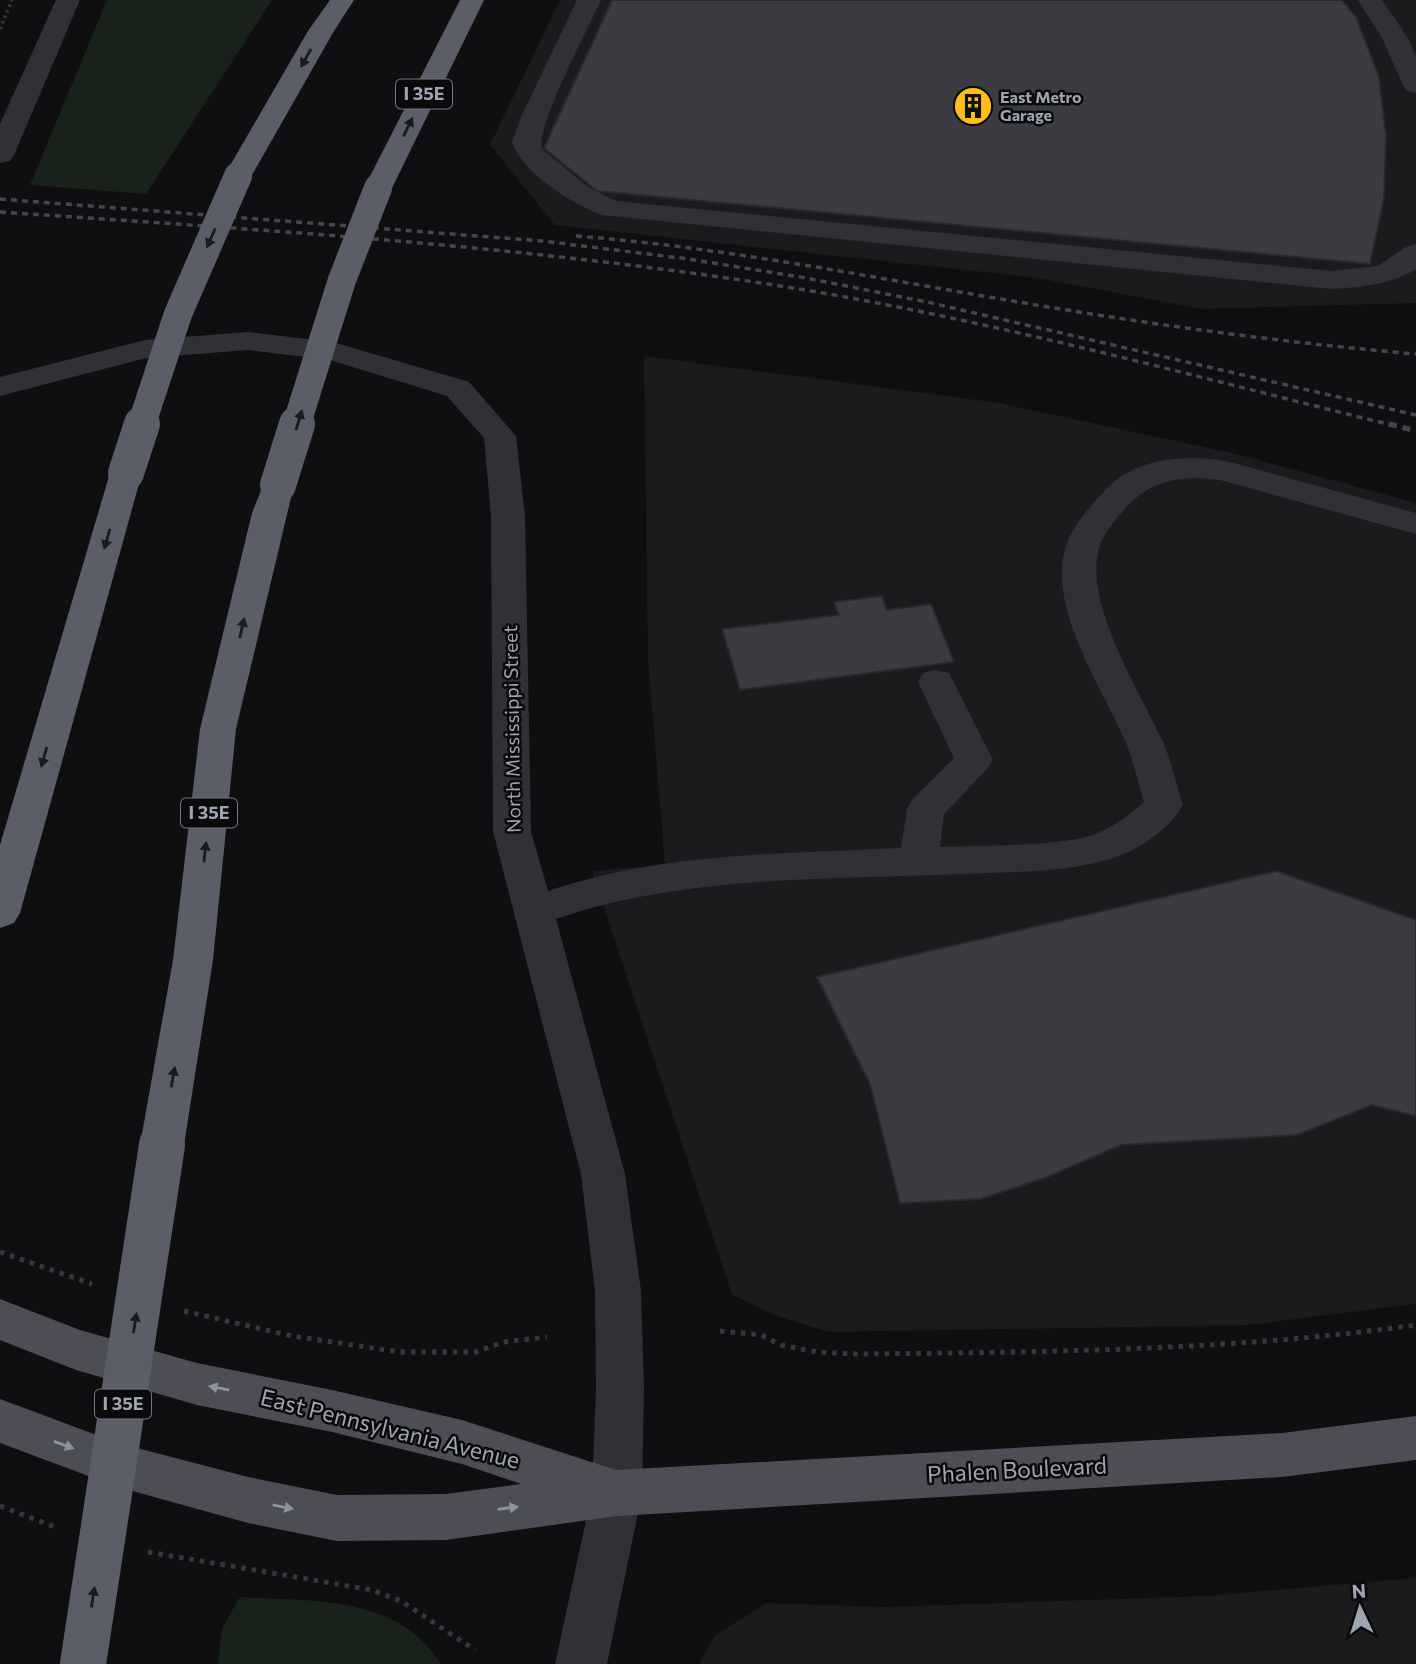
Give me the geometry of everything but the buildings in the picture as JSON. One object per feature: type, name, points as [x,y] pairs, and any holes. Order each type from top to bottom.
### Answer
[{"type":"highway","points":[[0,913],[126,473],[178,314],[238,176],[321,31],[342,0]]},
{"type":"highway","name":"I 35E","points":[[83,1664],[193,960],[218,729],[269,513],[342,280],[378,188],[472,0]]},
{"type":"main road","name":"East Pennsylvania Avenue","points":[[0,1320],[76,1349],[197,1384],[332,1411],[462,1442],[617,1493]]},
{"type":"main road","points":[[0,1421],[118,1465],[248,1500],[337,1518],[446,1517],[617,1493]]},
{"type":"main road","name":"Phalen Boulevard","points":[[617,1493],[1282,1455],[1416,1438]]},
{"type":"street","points":[[0,155],[68,0]]},
{"type":"street","points":[[590,0],[534,117],[526,142],[529,152],[581,196],[612,209],[1332,280],[1370,278],[1400,269],[1416,253]]},
{"type":"street","points":[[1370,0],[1395,38],[1416,85]]},
{"type":"street","name":"North Mississippi Street","points":[[0,387],[145,349],[248,341],[333,351],[458,388],[500,436],[508,516],[512,831],[603,1174],[618,1291],[620,1389],[617,1493],[581,1664]]},
{"type":"street","points":[[534,911],[589,892],[648,879],[709,872],[1056,855],[1103,847],[1143,824],[1164,805],[1146,746],[1097,643],[1081,590],[1081,552],[1094,527],[1117,496],[1144,477],[1167,468],[1193,466],[1222,470],[1416,524]]},
{"type":"street","points":[[918,861],[926,809],[974,760],[936,682]]},
{"type":"path","points":[[0,29],[12,0]]},
{"type":"path","points":[[0,1252],[97,1285]]},
{"type":"path","points":[[173,1307],[292,1336],[400,1352],[476,1352],[503,1342],[547,1337]]},
{"type":"path","points":[[720,1331],[761,1335],[781,1345],[817,1352],[856,1354],[1125,1350],[1277,1343],[1416,1325]]},
{"type":"path","points":[[0,1506],[58,1527]]},
{"type":"path","points":[[135,1549],[161,1556],[372,1590],[401,1601],[475,1650]]},
{"type":"shaded area","points":[[107,0],[272,0],[146,194],[30,185]]},
{"type":"shaded area","name":"East Metro Garage","points":[[560,0],[1416,0],[1416,303],[1202,309],[1038,278],[555,225],[490,145]]},
{"type":"shaded area","points":[[644,356],[999,403],[1236,454],[1416,503],[1416,1304],[1249,1325],[829,1332],[777,1316],[732,1295],[592,871],[665,865],[648,660]]},
{"type":"shaded area","points":[[1416,1578],[1416,1664],[699,1664],[715,1635],[767,1603],[885,1607],[1206,1596]]},
{"type":"shaded area","points":[[240,1597],[324,1602],[377,1613],[401,1625],[423,1641],[441,1664],[218,1664],[222,1628]]},
{"type":"railway","points":[[0,199],[542,241],[689,259],[806,278],[927,302],[1416,415]]},
{"type":"railway","points":[[0,212],[496,250],[694,273],[793,288],[1020,333],[1396,426]]},
{"type":"railway","points":[[576,236],[736,254],[1156,324],[1416,354]]},
{"type":"railway","points":[[1389,424],[1416,431]]},
{"type":"place","name":"East Metro Garage","points":[[973,106]]}]
